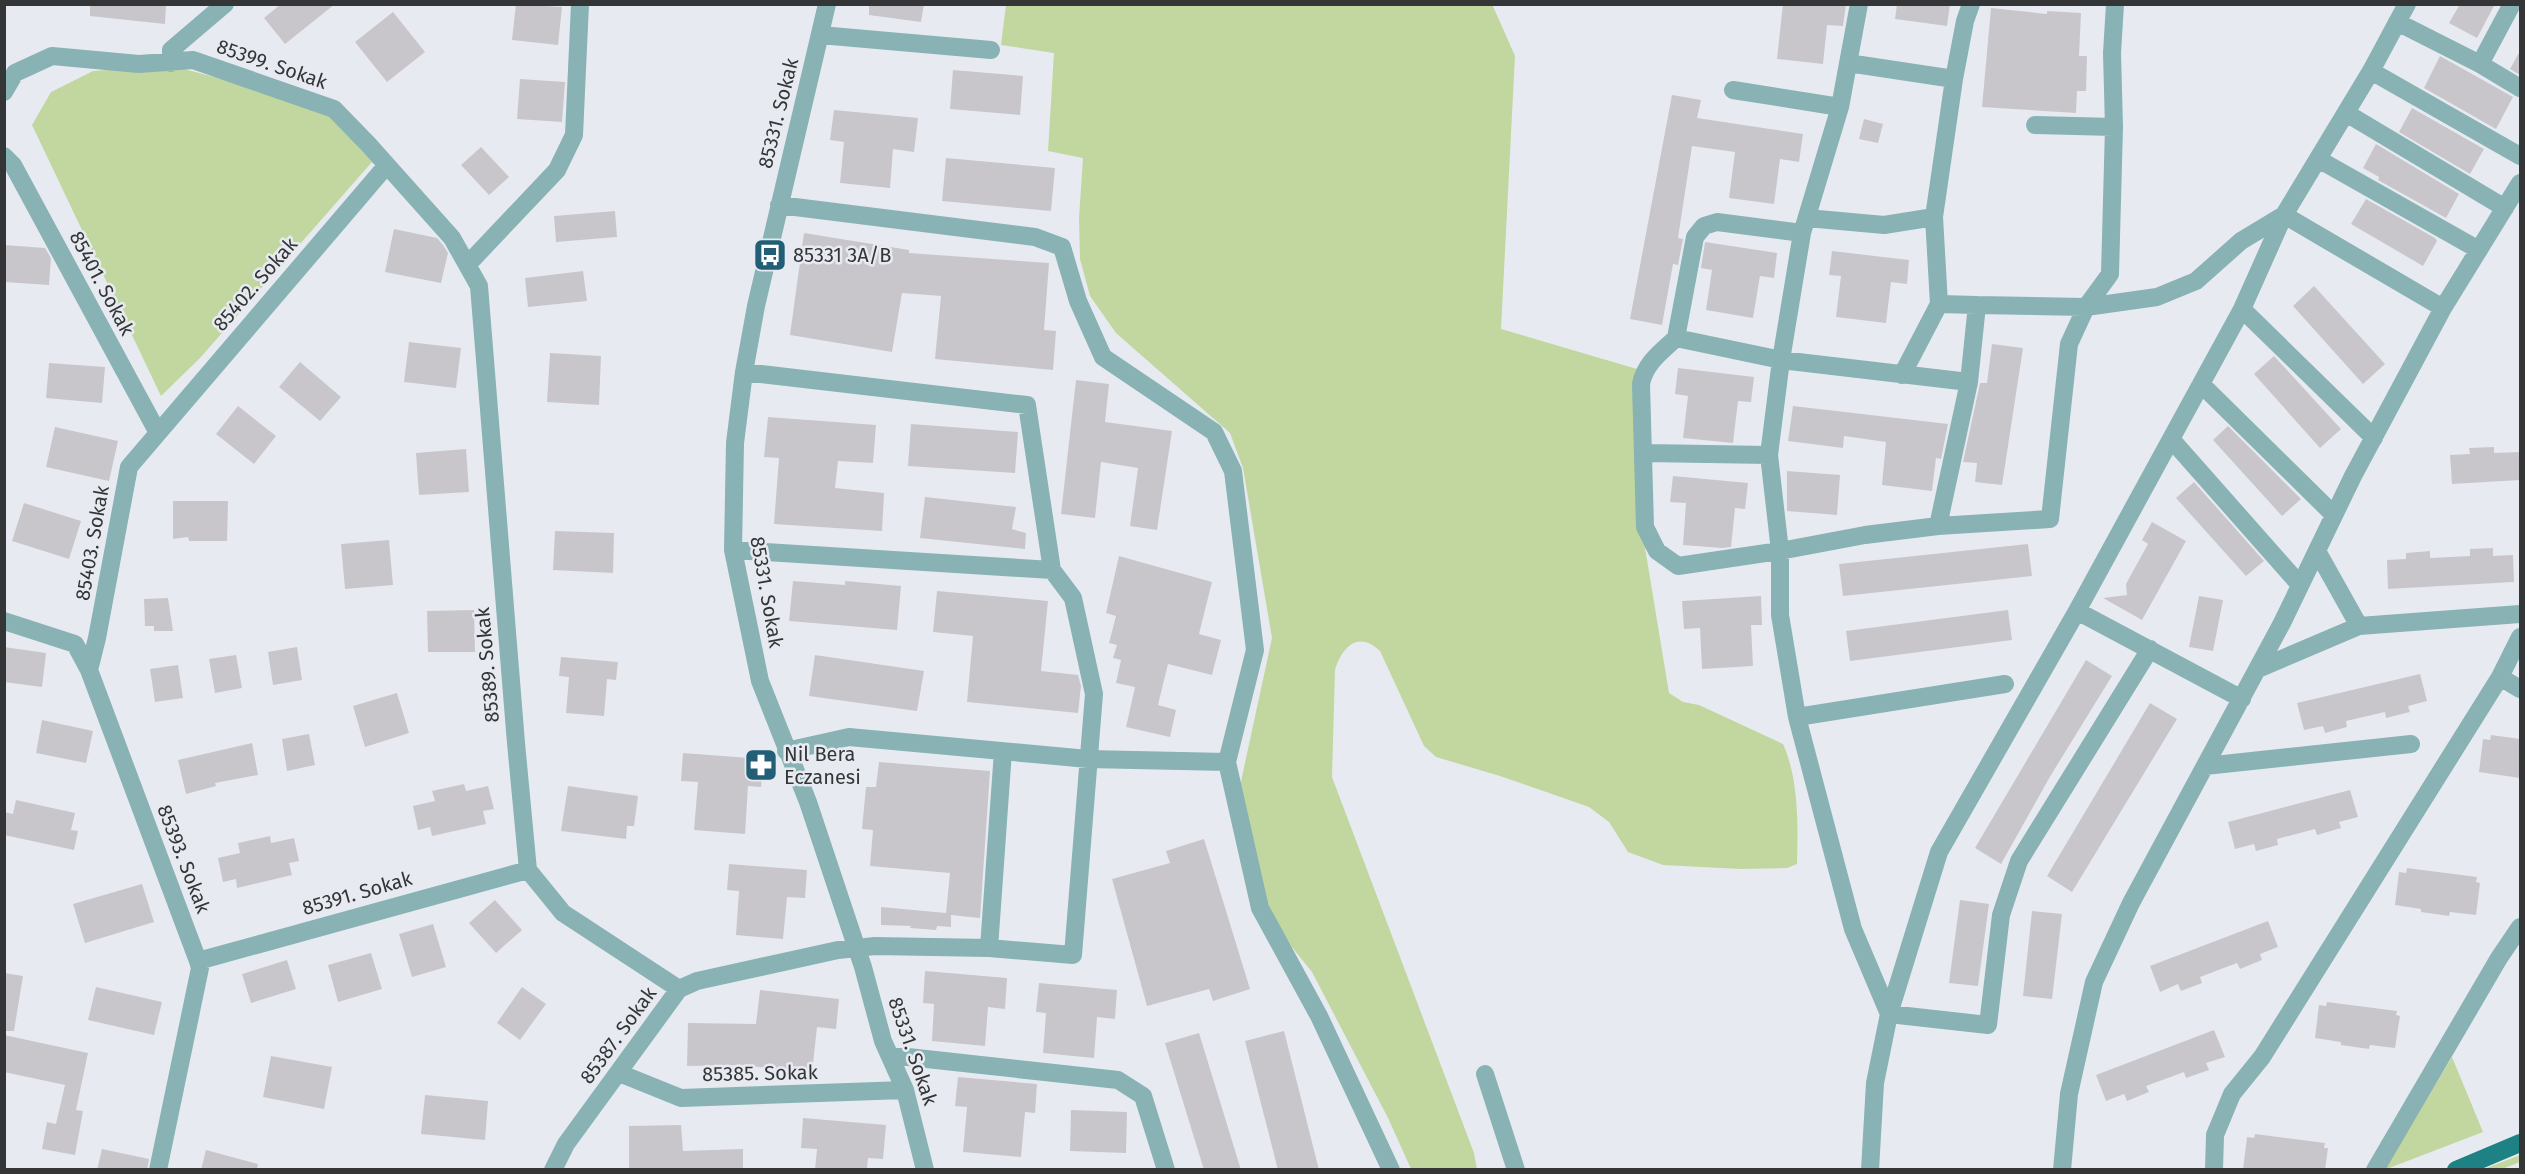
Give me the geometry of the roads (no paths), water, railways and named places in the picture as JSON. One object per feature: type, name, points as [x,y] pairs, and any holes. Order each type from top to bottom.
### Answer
[{"type":"main road","points":[[2456,1170],[2520,1143]]},
{"type":"street","points":[[171,63],[171,50],[225,4]]},
{"type":"street","points":[[468,264],[557,170],[574,135],[580,4]]},
{"type":"street","name":"85331. Sokak","points":[[827,4],[779,205],[770,255],[756,306],[744,372],[735,443],[733,550],[760,681],[808,802],[890,1057],[905,1090],[925,1170]]},
{"type":"street","points":[[1859,4],[1840,107],[1804,225],[1781,360],[1769,455],[1780,551],[1780,615],[1797,717],[1853,929],[1889,1014]]},
{"type":"street","points":[[1902,375],[1939,304],[1934,217],[1954,79],[1965,21],[1971,4]]},
{"type":"street","points":[[1934,217],[1884,225],[1717,222],[1704,226],[1695,237],[1676,338],[1655,357],[1644,371],[1641,384],[1645,453],[1645,527],[1657,551],[1678,566],[1780,551],[1865,535],[1938,526],[2050,519],[2069,344],[2086,307],[2110,274],[2114,127],[2112,53],[2115,4]]},
{"type":"street","points":[[1870,1170],[1875,1083],[1889,1014],[1939,852],[2078,610],[2242,309],[2284,215],[2371,71],[2407,4]]},
{"type":"street","points":[[2480,64],[2512,4]]},
{"type":"street","points":[[2397,22],[2480,64],[2520,88]]},
{"type":"street","points":[[820,35],[991,50]]},
{"type":"street","name":"85399. Sokak","points":[[4,92],[15,73],[52,56],[140,64],[194,60],[334,109],[452,238],[468,264]]},
{"type":"street","points":[[1848,63],[1954,79]]},
{"type":"street","points":[[2371,71],[2520,156]]},
{"type":"street","points":[[1732,90],[1840,107]]},
{"type":"street","points":[[2346,113],[2505,208]]},
{"type":"street","points":[[2034,125],[2114,127]]},
{"type":"street","name":"85401. Sokak","points":[[4,156],[13,165],[158,433]]},
{"type":"street","points":[[2318,159],[2479,250]]},
{"type":"street","name":"85402. Sokak","points":[[158,433],[387,165]]},
{"type":"street","points":[[2062,1170],[2068,1094],[2094,982],[2131,903],[2258,669],[2334,515],[2443,308],[2520,183]]},
{"type":"street","points":[[779,205],[1035,237],[1062,247],[1078,301],[1103,357],[1214,432],[1233,471],[1255,650],[1227,762],[1260,908],[1319,1016],[1391,1170]]},
{"type":"street","points":[[1939,304],[2086,307],[2157,297],[2196,281],[2241,242],[2284,215]]},
{"type":"street","points":[[2284,215],[2443,308]]},
{"type":"street","name":"85389. Sokak","points":[[468,264],[479,286],[528,870]]},
{"type":"street","points":[[1938,526],[1969,382],[1977,305]]},
{"type":"street","points":[[2242,309],[2374,438]]},
{"type":"street","points":[[1676,338],[1781,360],[1969,382]]},
{"type":"street","points":[[744,372],[1027,405],[1052,570],[1073,598],[1094,694],[1088,759]]},
{"type":"street","points":[[2201,384],[2334,515]]},
{"type":"street","name":"85403. Sokak","points":[[89,670],[129,467],[158,433]]},
{"type":"street","points":[[2171,439],[2300,585]]},
{"type":"street","points":[[1645,453],[1769,455]]},
{"type":"street","points":[[733,550],[1052,570]]},
{"type":"street","points":[[2317,551],[2359,626]]},
{"type":"street","points":[[2078,610],[2241,699]]},
{"type":"street","points":[[2258,669],[2359,626],[2520,614]]},
{"type":"street","name":"85393. Sokak","points":[[4,621],[75,644],[89,670],[200,968],[158,1170]]},
{"type":"street","points":[[2214,1170],[2215,1135],[2232,1094],[2262,1056],[2500,677],[2520,637]]},
{"type":"street","points":[[1889,1014],[1988,1025],[2001,915],[2019,861],[2150,650]]},
{"type":"street","points":[[2500,677],[2520,689]]},
{"type":"street","points":[[1797,717],[2005,684]]},
{"type":"street","points":[[786,751],[849,737],[1088,759],[1227,762]]},
{"type":"street","points":[[2205,766],[2412,744]]},
{"type":"street","points":[[989,948],[1003,751]]},
{"type":"street","name":"85387. Sokak","points":[[553,1170],[566,1144],[620,1073],[679,989],[697,981],[875,946],[989,948],[1073,955],[1088,759]]},
{"type":"street","points":[[528,870],[563,913],[679,989]]},
{"type":"street","name":"85391. Sokak","points":[[198,961],[528,870]]},
{"type":"street","points":[[2376,1170],[2499,958],[2520,927]]},
{"type":"street","points":[[2499,958],[2520,950]]},
{"type":"street","points":[[890,1057],[908,1057],[1118,1080],[1143,1096],[1166,1170]]},
{"type":"street","name":"85385. Sokak","points":[[620,1073],[681,1098],[905,1090]]},
{"type":"street","points":[[1485,1074],[1516,1170]]},
{"type":"place","name":"85331 3A/B","points":[[770,255]]},
{"type":"place","name":"Nil Bera Eczanesi","points":[[761,765]]}]
